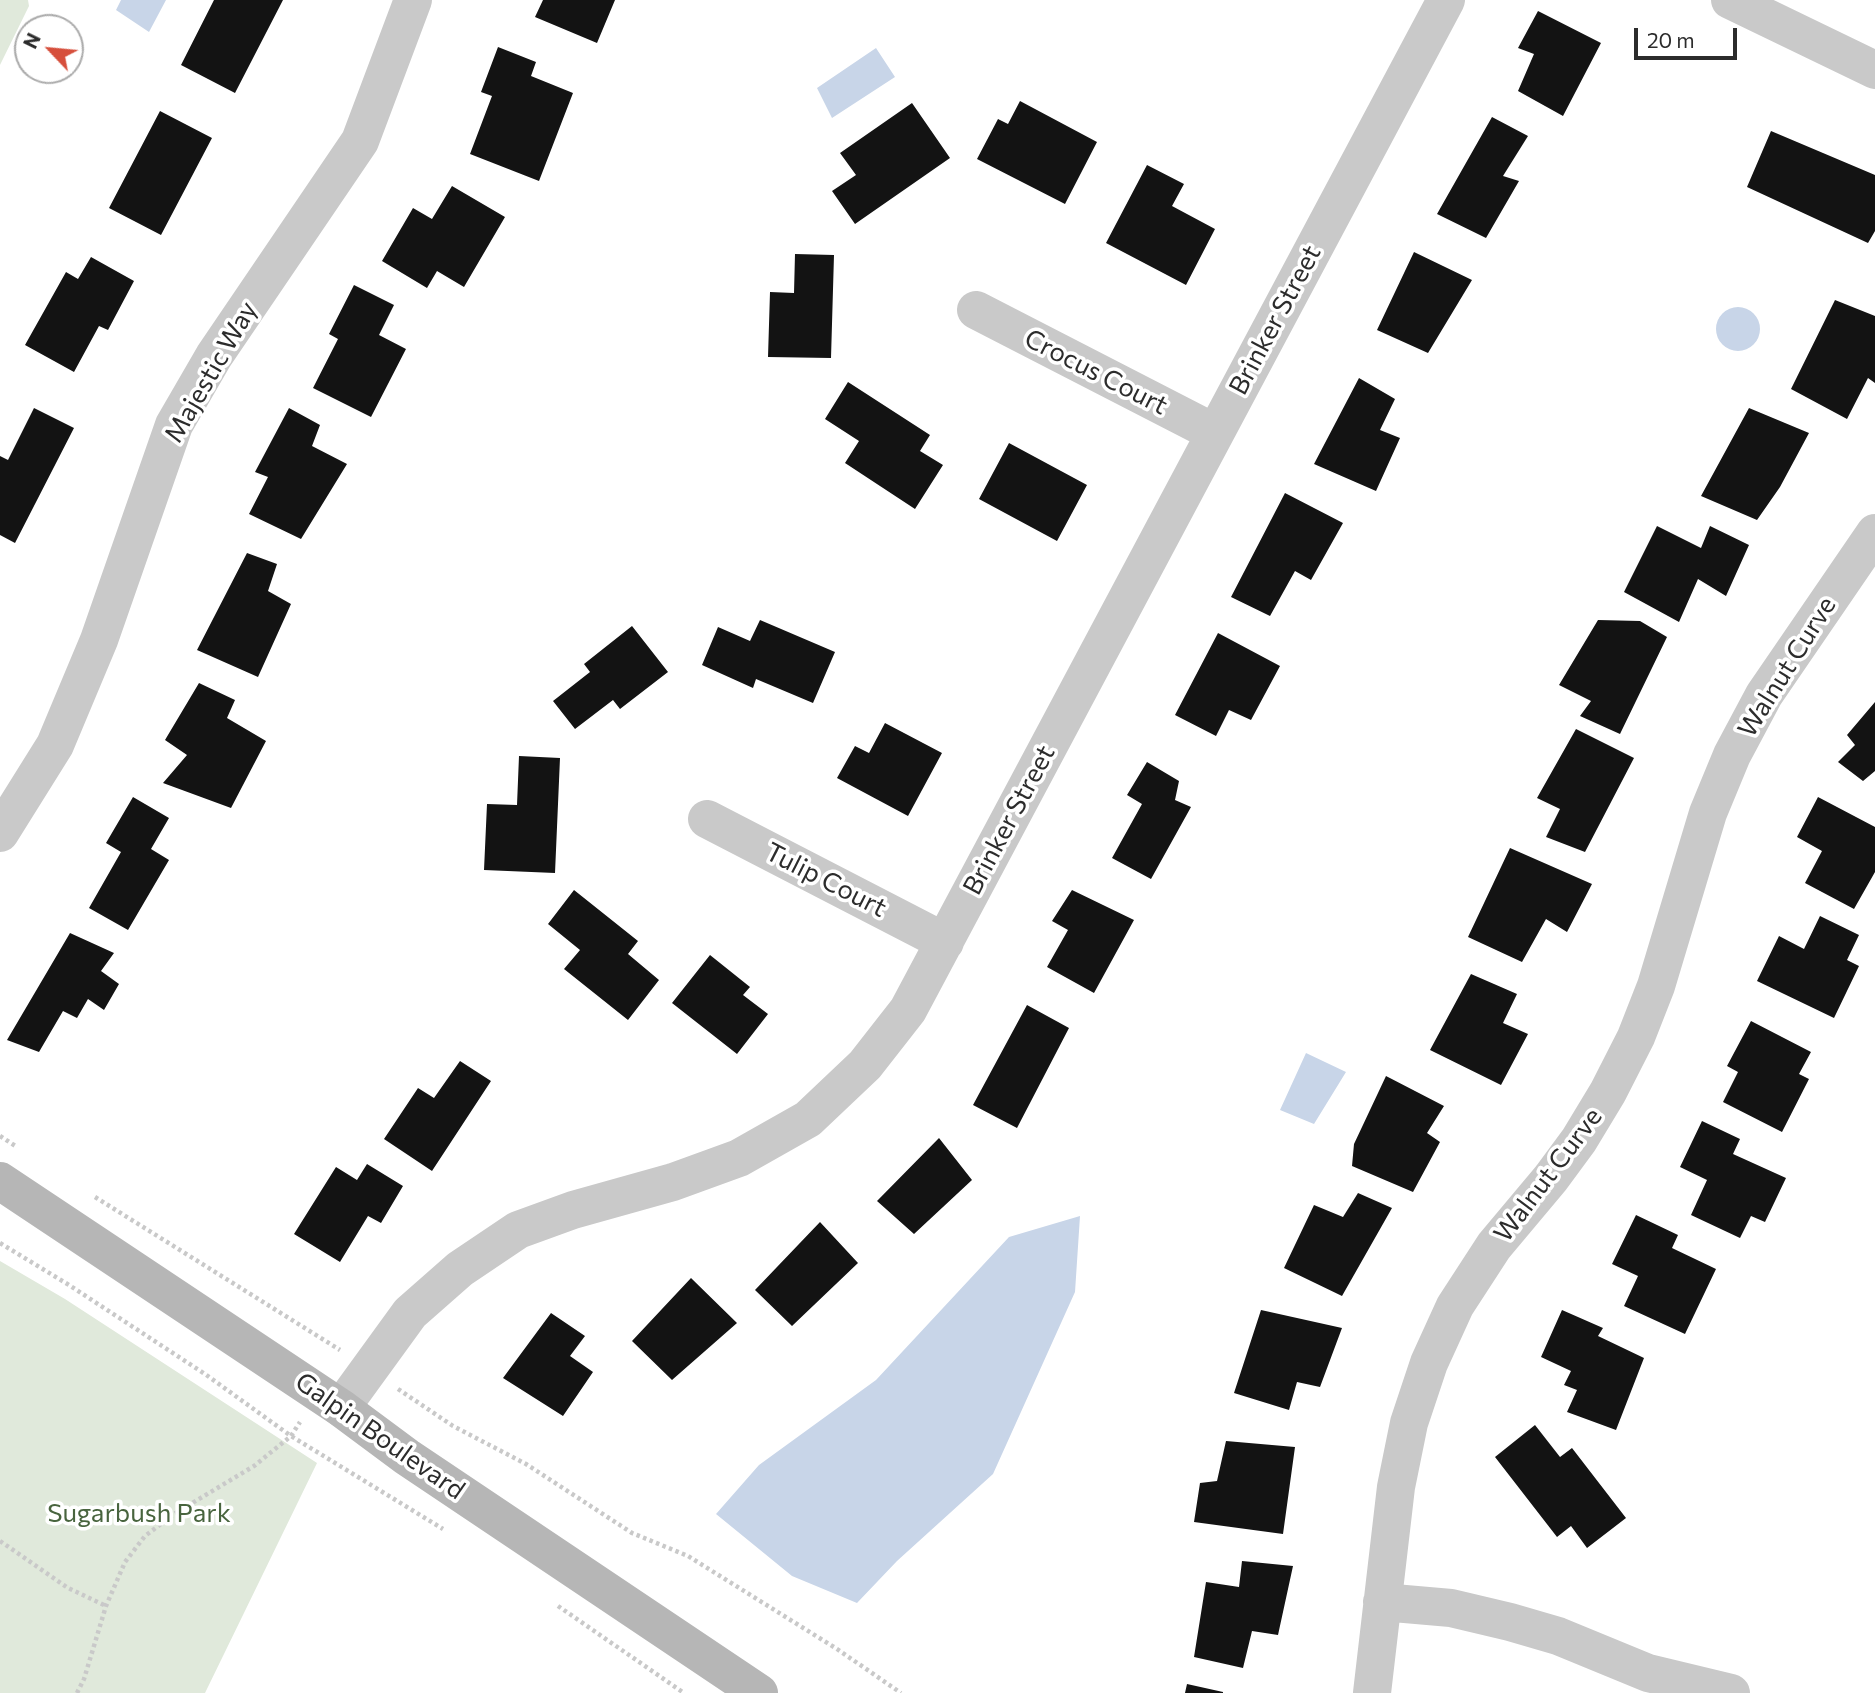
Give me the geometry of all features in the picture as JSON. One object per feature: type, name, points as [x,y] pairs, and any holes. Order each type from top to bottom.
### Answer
[{"type":"street","name":"Majestic Way","points":[[0,833],[55,745],[99,640],[174,425],[214,356],[360,141],[413,0]]},
{"type":"street","name":"Brinker Street","points":[[329,1400],[369,1369],[410,1313],[460,1269],[518,1230],[573,1210],[673,1182],[739,1158],[808,1119],[865,1065],[908,1010],[1446,0]]},
{"type":"street","points":[[1730,0],[1875,69]]},
{"type":"street","name":"Crocus Court","points":[[976,310],[1215,433]]},
{"type":"street","name":"Walnut Curve","points":[[1372,1693],[1396,1487],[1409,1423],[1429,1363],[1455,1306],[1494,1246],[1551,1178],[1579,1140],[1608,1092],[1636,1037],[1656,986],[1708,813],[1732,755],[1764,695],[1875,533]]},
{"type":"street","name":"Tulip Court","points":[[707,819],[945,942]]},
{"type":"street","name":"Galpin Boulevard","points":[[0,1181],[329,1400],[407,1457],[759,1693]]},
{"type":"street","points":[[1382,1602],[1451,1608],[1510,1622],[1558,1636],[1648,1673],[1731,1693]]},
{"type":"path","points":[[0,1136],[23,1150]]},
{"type":"path","points":[[77,1693],[84,1679],[106,1606],[125,1562],[145,1536],[174,1514],[254,1466],[291,1436],[329,1400],[344,1352],[94,1195]]},
{"type":"path","points":[[0,1243],[193,1367],[291,1436],[445,1530]]},
{"type":"path","points":[[369,1369],[453,1426],[526,1464],[632,1533],[688,1556],[837,1649],[901,1693]]},
{"type":"path","points":[[0,1541],[68,1588],[106,1606]]},
{"type":"path","points":[[549,1600],[684,1693]]},
{"type":"green space","points":[[0,0],[28,0],[29,6],[25,14],[14,14],[14,37],[0,65]]},
{"type":"green space","name":"Sugarbush Park","points":[[0,1261],[65,1299],[317,1463],[205,1693],[0,1693]]},
{"type":"water","points":[[121,0],[166,0],[149,32],[116,10]]},
{"type":"water","points":[[876,48],[895,77],[832,118],[817,88]]},
{"type":"water","points":[[1738,307],[1754,313],[1760,329],[1754,345],[1738,351],[1722,345],[1716,329],[1722,313]]},
{"type":"water","points":[[1306,1053],[1346,1072],[1314,1124],[1280,1110]]},
{"type":"water","points":[[1080,1216],[1075,1292],[993,1474],[897,1561],[857,1603],[792,1576],[716,1514],[759,1465],[876,1380],[1009,1237]]},
{"type":"building","points":[[214,0],[283,0],[235,93],[181,65]]},
{"type":"building","points":[[543,0],[615,0],[597,43],[535,17]]},
{"type":"building","points":[[1538,11],[1601,43],[1563,116],[1518,91],[1534,54],[1518,48]]},
{"type":"building","points":[[498,47],[536,62],[531,76],[573,93],[539,181],[470,154],[492,96],[481,92]]},
{"type":"building","points":[[1020,101],[1097,142],[1065,204],[977,159],[998,119],[1008,124]]},
{"type":"building","points":[[912,103],[950,158],[855,224],[832,191],[856,175],[840,153]]},
{"type":"building","points":[[160,111],[212,138],[161,235],[109,208]]},
{"type":"building","points":[[1492,117],[1528,136],[1503,176],[1519,181],[1486,238],[1437,214]]},
{"type":"building","points":[[1771,131],[1875,175],[1875,231],[1868,243],[1747,187]]},
{"type":"building","points":[[1147,165],[1184,184],[1172,206],[1215,229],[1186,285],[1106,243]]},
{"type":"building","points":[[452,186],[505,217],[464,287],[437,271],[427,288],[382,261],[413,208],[432,219]]},
{"type":"building","points":[[1414,252],[1472,280],[1428,353],[1377,330]]},
{"type":"building","points":[[795,254],[834,255],[831,358],[768,357],[770,292],[794,293]]},
{"type":"building","points":[[91,257],[134,281],[108,330],[99,326],[74,372],[25,345],[66,272],[78,279]]},
{"type":"building","points":[[354,285],[394,305],[379,335],[406,349],[371,417],[313,388],[338,339],[329,334]]},
{"type":"building","points":[[1835,300],[1875,316],[1875,383],[1868,378],[1847,419],[1791,389]]},
{"type":"building","points":[[1359,378],[1395,399],[1380,430],[1400,438],[1376,491],[1314,464]]},
{"type":"building","points":[[848,382],[930,435],[920,451],[943,465],[915,509],[845,463],[859,441],[825,419]]},
{"type":"building","points":[[34,408],[74,428],[15,543],[0,535],[0,456],[8,460]]},
{"type":"building","points":[[289,408],[320,425],[312,446],[347,464],[301,539],[249,514],[268,477],[255,472]]},
{"type":"building","points":[[1749,408],[1809,433],[1780,487],[1757,520],[1701,496]]},
{"type":"building","points":[[1009,443],[1087,485],[1057,541],[979,499]]},
{"type":"building","points":[[1285,493],[1343,523],[1311,580],[1295,571],[1270,616],[1231,597]]},
{"type":"building","points":[[1657,526],[1701,548],[1710,526],[1749,545],[1726,596],[1698,579],[1679,622],[1624,592]]},
{"type":"building","points":[[247,553],[277,564],[268,591],[291,604],[258,677],[197,650]]},
{"type":"building","points":[[760,620],[835,652],[813,703],[756,679],[753,688],[702,665],[718,627],[750,641]]},
{"type":"building","points":[[1598,620],[1640,621],[1667,637],[1620,734],[1580,716],[1591,701],[1559,685]]},
{"type":"building","points":[[632,626],[668,672],[620,709],[613,700],[575,729],[553,701],[590,672],[584,664]]},
{"type":"building","points":[[1218,633],[1280,666],[1251,720],[1229,710],[1216,736],[1175,715]]},
{"type":"building","points":[[199,683],[235,700],[227,718],[266,741],[231,808],[163,783],[187,755],[165,740]]},
{"type":"building","points":[[1875,702],[1875,771],[1863,781],[1838,762],[1855,745],[1847,735]]},
{"type":"building","points":[[885,723],[942,753],[908,816],[837,778],[855,746],[869,753]]},
{"type":"building","points":[[1576,729],[1634,758],[1585,852],[1546,837],[1560,809],[1537,798]]},
{"type":"building","points":[[519,756],[560,758],[555,873],[484,870],[487,804],[517,805]]},
{"type":"building","points":[[1147,762],[1179,781],[1175,800],[1191,807],[1151,879],[1112,858],[1142,804],[1127,795]]},
{"type":"building","points":[[133,797],[169,818],[151,849],[169,860],[128,930],[89,908],[121,852],[106,843]]},
{"type":"building","points":[[1818,797],[1875,827],[1875,872],[1854,909],[1805,883],[1822,851],[1797,837]]},
{"type":"building","points":[[1510,848],[1592,884],[1567,932],[1546,919],[1522,962],[1468,937]]},
{"type":"building","points":[[574,890],[638,941],[628,954],[659,980],[628,1020],[564,969],[580,950],[548,924]]},
{"type":"building","points":[[1072,890],[1134,920],[1094,993],[1047,967],[1068,930],[1052,921]]},
{"type":"building","points":[[1820,916],[1859,935],[1847,960],[1859,966],[1834,1018],[1757,981],[1779,936],[1804,949]]},
{"type":"building","points":[[70,933],[114,953],[101,971],[119,984],[104,1010],[88,999],[77,1018],[63,1011],[39,1052],[7,1040]]},
{"type":"building","points":[[710,955],[750,987],[743,995],[768,1014],[737,1054],[672,1003]]},
{"type":"building","points":[[1471,974],[1517,994],[1503,1023],[1528,1034],[1501,1085],[1430,1050]]},
{"type":"building","points":[[1027,1005],[1069,1028],[1017,1128],[973,1105]]},
{"type":"building","points":[[1751,1021],[1811,1052],[1799,1074],[1809,1079],[1782,1132],[1723,1102],[1738,1072],[1727,1066]]},
{"type":"building","points":[[460,1061],[491,1081],[432,1171],[384,1139],[418,1088],[434,1098]]},
{"type":"building","points":[[1386,1076],[1444,1106],[1427,1133],[1440,1142],[1413,1192],[1352,1166],[1354,1144]]},
{"type":"building","points":[[1702,1121],[1740,1139],[1733,1154],[1786,1178],[1765,1222],[1751,1216],[1740,1238],[1691,1215],[1707,1180],[1680,1167]]},
{"type":"building","points":[[939,1138],[972,1180],[914,1234],[877,1201]]},
{"type":"building","points":[[367,1164],[403,1186],[381,1223],[368,1216],[340,1262],[294,1234],[336,1167],[357,1180]]},
{"type":"building","points":[[1358,1193],[1392,1208],[1342,1296],[1284,1268],[1314,1205],[1343,1217]]},
{"type":"building","points":[[1636,1215],[1678,1235],[1672,1248],[1716,1269],[1685,1334],[1624,1306],[1638,1276],[1612,1264]]},
{"type":"building","points":[[820,1222],[858,1263],[792,1326],[755,1290]]},
{"type":"building","points":[[691,1278],[737,1323],[672,1380],[632,1341]]},
{"type":"building","points":[[1261,1310],[1342,1328],[1320,1387],[1297,1382],[1289,1410],[1234,1393]]},
{"type":"building","points":[[1562,1310],[1603,1328],[1598,1336],[1644,1358],[1616,1430],[1567,1412],[1577,1390],[1564,1385],[1571,1371],[1541,1357]]},
{"type":"building","points":[[551,1313],[585,1336],[570,1356],[593,1372],[563,1416],[503,1378]]},
{"type":"building","points":[[1535,1425],[1560,1457],[1572,1448],[1626,1518],[1587,1548],[1571,1526],[1557,1537],[1495,1457]]},
{"type":"building","points":[[1226,1441],[1295,1447],[1283,1534],[1194,1522],[1200,1483],[1217,1481]]},
{"type":"building","points":[[1242,1561],[1293,1566],[1278,1635],[1252,1631],[1243,1668],[1194,1657],[1206,1582],[1239,1587]]},
{"type":"building","points":[[1187,1684],[1223,1692],[1223,1693],[1185,1693]]}]
